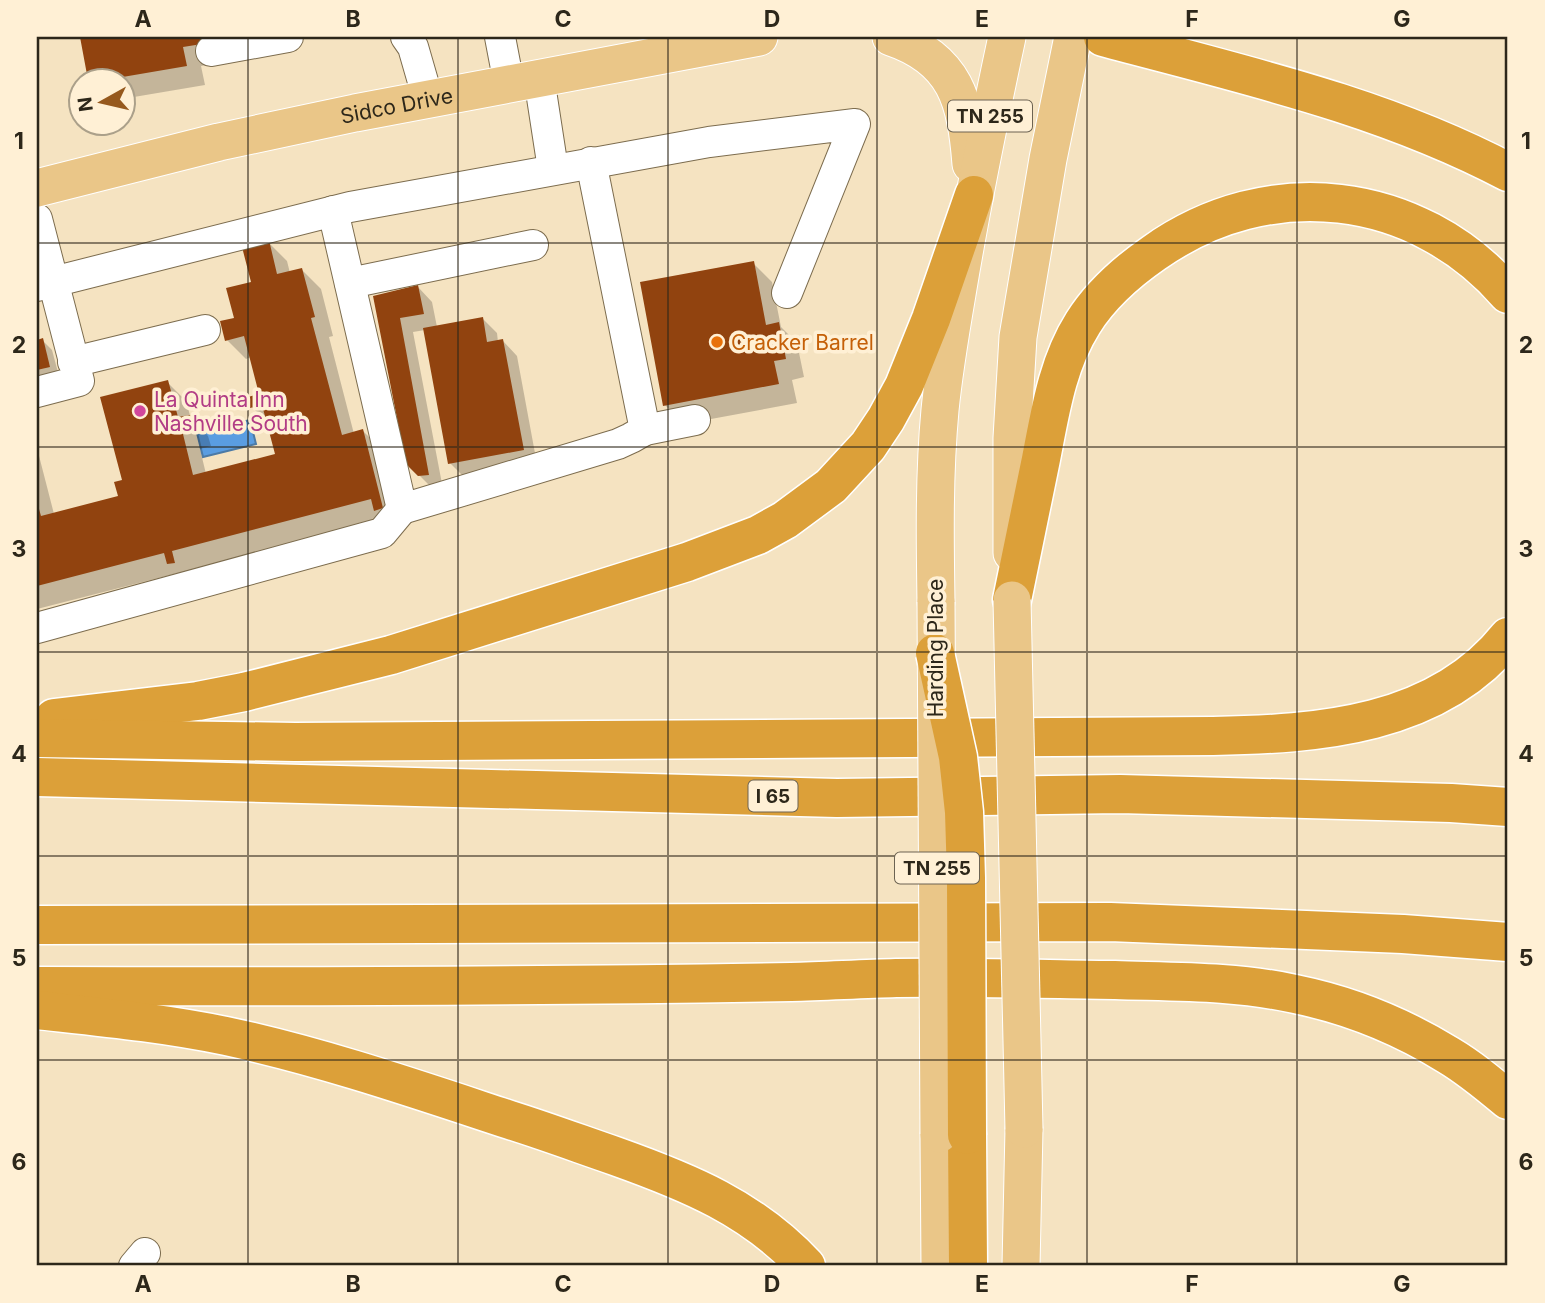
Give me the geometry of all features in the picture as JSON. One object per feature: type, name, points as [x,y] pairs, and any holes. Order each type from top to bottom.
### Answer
[{"type":"highway","points":[[1103,37],[1330,99],[1412,127],[1508,172]]},
{"type":"highway","points":[[1162,37],[1193,61]]},
{"type":"highway","points":[[37,720],[198,701],[364,662],[687,562],[758,535],[813,501],[831,486],[868,446],[886,419],[904,386],[931,319],[974,195]]},
{"type":"highway","points":[[1012,600],[1055,391],[1064,363],[1083,322],[1139,263],[1164,246],[1198,226],[1233,212],[1288,202],[1342,204],[1368,209],[1421,227],[1472,259],[1508,294]]},
{"type":"highway","points":[[37,738],[295,742],[1213,736],[1289,733],[1350,725],[1403,710],[1429,699],[1471,673],[1508,637]]},
{"type":"highway","points":[[935,653],[958,757],[964,812],[966,878],[953,1134],[968,1266]]},
{"type":"highway","name":"I 65","points":[[37,777],[837,798],[1120,794],[1508,807]]},
{"type":"highway","points":[[37,925],[1110,922],[1389,933],[1508,942]]},
{"type":"highway","points":[[37,986],[573,985],[900,978],[1201,982],[1290,992],[1354,1010],[1392,1025],[1450,1056],[1508,1100]]},
{"type":"highway","points":[[37,1010],[187,1029],[275,1048],[341,1066],[531,1127],[658,1171],[720,1199],[763,1227],[806,1266]]},
{"type":"main road","name":"Sidco Drive","points":[[37,188],[219,142],[428,99],[760,37]]},
{"type":"main road","points":[[891,37],[918,48],[934,59],[950,77],[963,108],[969,134],[974,195]]},
{"type":"main road","name":"Harding Place","points":[[935,653],[935,513],[940,412],[946,360],[974,195],[1007,37]]},
{"type":"main road","name":"TN 255","points":[[1021,1266],[1024,1129],[1012,600],[1012,438],[1018,337],[1039,208],[1073,37]]},
{"type":"main road","points":[[940,1266],[953,1134]]},
{"type":"lane","points":[[211,51],[288,37]]},
{"type":"lane","points":[[406,37],[412,47],[428,99]]},
{"type":"lane","points":[[500,37],[524,81],[553,169]]},
{"type":"lane","points":[[45,283],[333,211],[709,142],[855,124],[787,293]]},
{"type":"lane","points":[[591,162],[645,430]]},
{"type":"lane","points":[[333,211],[402,509]]},
{"type":"lane","points":[[37,219],[45,283],[79,381],[37,392]]},
{"type":"lane","points":[[350,283],[533,245]]},
{"type":"lane","points":[[74,362],[205,330]]},
{"type":"lane","points":[[37,628],[382,533],[402,509],[618,444],[645,430],[695,420]]},
{"type":"water","points":[[250,420],[256,444],[203,457],[197,433]]},
{"type":"building","points":[[80,37],[207,37],[208,43],[183,47],[187,66],[136,75],[136,66],[85,66]]},
{"type":"building","name":"La Quinta Inn Nashville South","points":[[269,240],[277,274],[302,268],[315,317],[311,318],[342,435],[363,429],[383,508],[374,511],[371,499],[172,551],[175,563],[167,564],[164,553],[37,586],[37,502],[41,516],[118,496],[114,482],[122,480],[100,397],[168,380],[178,417],[190,415],[193,427],[182,430],[193,475],[275,454],[262,405],[250,408],[248,397],[259,394],[244,336],[225,341],[220,321],[234,318],[226,288],[251,282],[242,247]]},
{"type":"building","name":"Cracker Barrel","points":[[754,261],[766,325],[779,322],[786,359],[774,361],[779,384],[663,406],[640,282]]},
{"type":"building","points":[[418,285],[424,314],[400,318],[429,475],[418,476],[406,464],[373,296]]},
{"type":"building","points":[[483,317],[487,342],[503,339],[524,450],[448,464],[423,328]]},
{"type":"building","points":[[43,338],[50,367],[37,370],[37,340]]},
{"type":"place","name":"Cracker Barrel","points":[[717,342]]},
{"type":"place","name":"La Quinta Inn Nashville South","points":[[140,411]]}]
